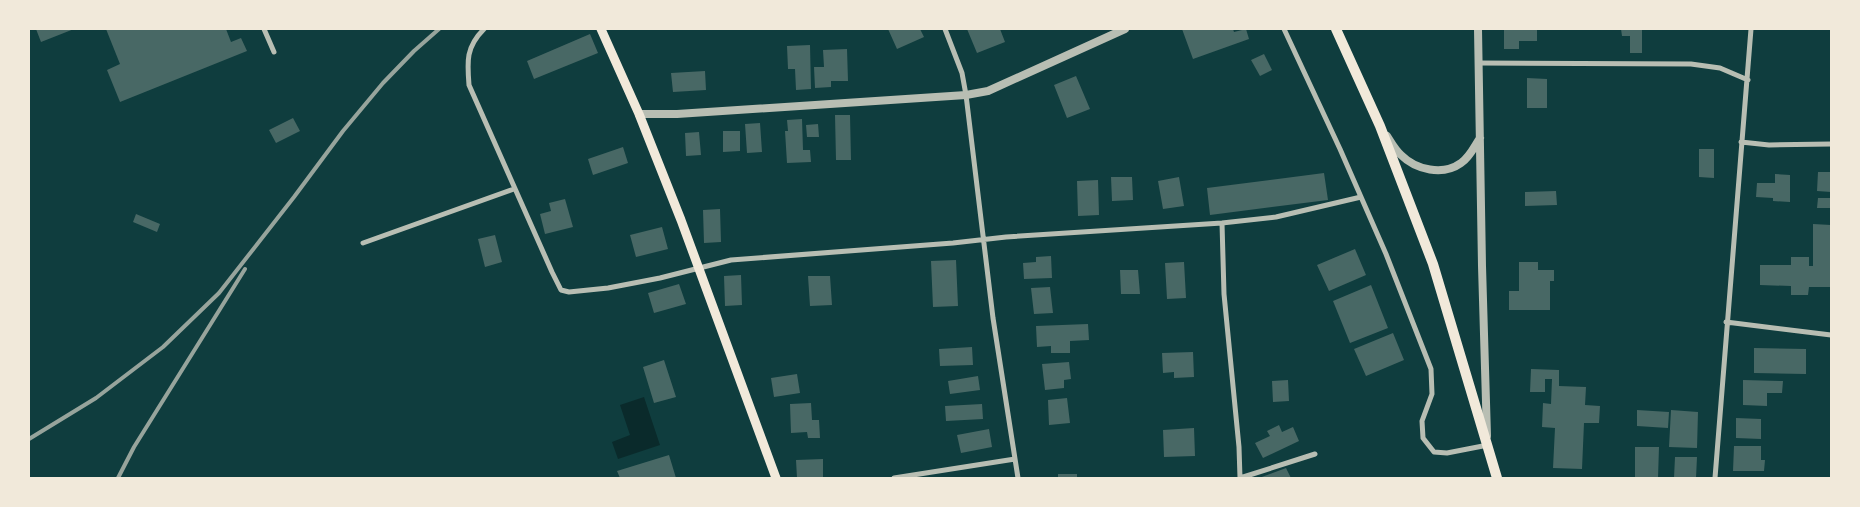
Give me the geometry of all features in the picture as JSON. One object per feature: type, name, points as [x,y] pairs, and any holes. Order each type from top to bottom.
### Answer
[{"type":"main road","points":[[601,29],[639,114],[700,268],[776,478]]},
{"type":"main road","points":[[1336,29],[1380,126],[1433,264],[1488,445],[1496,478]]},
{"type":"street","points":[[264,29],[274,52]]},
{"type":"street","points":[[484,29],[472,44],[468,55],[469,85],[514,189],[561,290],[569,292],[608,288],[731,260],[953,243],[982,239],[1222,223],[1276,217],[1361,197]]},
{"type":"street","points":[[945,29],[962,73],[966,95],[982,239],[1018,478]]},
{"type":"street","points":[[639,114],[677,114],[966,95],[988,91],[1125,29]]},
{"type":"street","points":[[1284,29],[1386,254],[1431,369],[1432,394],[1422,421],[1424,438],[1434,452],[1447,453],[1488,445],[1478,29]]},
{"type":"street","points":[[1715,478],[1726,322],[1751,29]]},
{"type":"street","points":[[1479,62],[1691,64],[1720,68],[1748,80]]},
{"type":"street","points":[[1380,126],[1400,155],[1420,168],[1430,170],[1452,168],[1462,163],[1469,156],[1480,138]]},
{"type":"street","points":[[1741,142],[1769,145],[1831,144]]},
{"type":"street","points":[[363,243],[514,189]]},
{"type":"street","points":[[1222,223],[1224,294],[1239,447],[1240,478],[1316,454]]},
{"type":"street","points":[[1726,322],[1831,335]]},
{"type":"street","points":[[894,478],[1015,459]]},
{"type":"water","points":[[644,397],[660,445],[618,459],[612,442],[630,435],[620,405]]},
{"type":"building","points":[[36,29],[74,29],[41,42]]},
{"type":"building","points":[[106,29],[226,29],[231,42],[241,38],[247,51],[120,102],[107,70],[120,64]]},
{"type":"building","points":[[888,29],[920,29],[924,37],[897,49]]},
{"type":"building","points":[[967,29],[1000,29],[1005,42],[977,53]]},
{"type":"building","points":[[1182,29],[1233,29],[1234,32],[1246,29],[1249,39],[1193,59]]},
{"type":"building","points":[[1504,29],[1537,29],[1537,41],[1519,41],[1519,49],[1504,49]]},
{"type":"building","points":[[1621,29],[1642,29],[1642,53],[1630,53],[1630,36],[1622,36]]},
{"type":"building","points":[[590,34],[598,53],[534,79],[527,61]]},
{"type":"building","points":[[810,45],[811,89],[796,90],[795,69],[788,69],[787,46]]},
{"type":"building","points":[[847,49],[848,81],[831,81],[831,87],[815,88],[814,67],[824,67],[823,50]]},
{"type":"building","points":[[1264,54],[1272,70],[1260,76],[1251,60]]},
{"type":"building","points":[[705,71],[706,90],[673,92],[671,73]]},
{"type":"building","points":[[1076,76],[1090,109],[1067,118],[1054,85]]},
{"type":"building","points":[[1527,78],[1547,79],[1547,108],[1527,108]]},
{"type":"building","points":[[835,115],[850,115],[851,160],[836,160]]},
{"type":"building","points":[[293,118],[300,131],[276,143],[269,130]]},
{"type":"building","points":[[802,119],[803,150],[810,150],[811,162],[787,163],[785,131],[788,131],[787,120]]},
{"type":"building","points":[[760,123],[762,152],[747,153],[745,124]]},
{"type":"building","points":[[818,124],[819,137],[807,137],[806,125]]},
{"type":"building","points":[[723,131],[740,131],[740,151],[723,152]]},
{"type":"building","points":[[699,132],[701,155],[686,156],[685,133]]},
{"type":"building","points":[[623,147],[628,163],[593,175],[588,159]]},
{"type":"building","points":[[1699,149],[1714,149],[1714,178],[1699,177]]},
{"type":"building","points":[[1818,172],[1831,172],[1831,192],[1817,191]]},
{"type":"building","points":[[1324,173],[1328,200],[1210,215],[1207,188]]},
{"type":"building","points":[[1775,174],[1790,175],[1790,202],[1756,197],[1757,183],[1775,183]]},
{"type":"building","points":[[1111,177],[1132,177],[1133,200],[1112,201]]},
{"type":"building","points":[[1179,177],[1184,206],[1163,209],[1158,181]]},
{"type":"building","points":[[1098,180],[1099,215],[1078,216],[1077,181]]},
{"type":"building","points":[[1556,191],[1557,205],[1525,206],[1525,192]]},
{"type":"building","points":[[1818,198],[1831,198],[1831,208],[1817,208]]},
{"type":"building","points":[[565,199],[573,227],[545,234],[540,214],[551,211],[549,203]]},
{"type":"building","points":[[720,209],[721,242],[704,243],[703,210]]},
{"type":"building","points":[[136,214],[160,224],[157,232],[133,222]]},
{"type":"building","points":[[1813,224],[1831,225],[1831,287],[1809,287],[1808,295],[1791,295],[1791,286],[1760,285],[1760,265],[1791,265],[1791,257],[1809,257],[1809,266],[1813,266]]},
{"type":"building","points":[[662,227],[668,249],[636,257],[630,235]]},
{"type":"building","points":[[495,235],[502,262],[485,267],[478,239]]},
{"type":"building","points":[[1355,249],[1366,275],[1329,291],[1317,265]]},
{"type":"building","points":[[1051,256],[1052,278],[1024,279],[1023,263],[1036,262],[1036,257]]},
{"type":"building","points":[[956,260],[958,306],[933,307],[931,261]]},
{"type":"building","points":[[1184,262],[1186,298],[1167,299],[1165,263]]},
{"type":"building","points":[[1519,262],[1538,262],[1538,270],[1554,270],[1554,281],[1550,281],[1550,310],[1509,310],[1509,291],[1519,291]]},
{"type":"building","points":[[1120,270],[1138,270],[1140,294],[1121,294]]},
{"type":"building","points":[[741,275],[742,305],[725,306],[724,276]]},
{"type":"building","points":[[808,276],[830,276],[832,305],[810,306]]},
{"type":"building","points":[[679,284],[686,304],[654,313],[648,293]]},
{"type":"building","points":[[1371,285],[1388,328],[1350,343],[1333,301]]},
{"type":"building","points":[[1050,287],[1053,313],[1034,314],[1031,288]]},
{"type":"building","points":[[1088,324],[1089,340],[1070,341],[1070,353],[1051,353],[1051,346],[1037,347],[1036,326]]},
{"type":"building","points":[[1393,333],[1404,360],[1366,376],[1354,349]]},
{"type":"building","points":[[972,347],[973,365],[940,366],[939,349]]},
{"type":"building","points":[[1754,348],[1806,349],[1806,374],[1754,373]]},
{"type":"building","points":[[1193,352],[1194,377],[1174,378],[1174,372],[1163,373],[1162,353]]},
{"type":"building","points":[[664,360],[676,397],[654,403],[643,367]]},
{"type":"building","points":[[1069,362],[1071,379],[1064,380],[1064,388],[1045,390],[1042,364]]},
{"type":"building","points":[[1531,369],[1559,370],[1559,386],[1586,387],[1585,405],[1600,406],[1599,423],[1584,423],[1582,469],[1553,468],[1555,428],[1542,427],[1543,403],[1551,404],[1552,379],[1545,379],[1545,392],[1530,392]]},
{"type":"building","points":[[797,374],[800,393],[774,397],[771,378]]},
{"type":"building","points":[[978,376],[980,390],[950,394],[948,381]]},
{"type":"building","points":[[1288,380],[1289,401],[1273,402],[1272,381]]},
{"type":"building","points":[[1743,380],[1783,381],[1782,393],[1767,393],[1767,406],[1743,405]]},
{"type":"building","points":[[1067,398],[1070,423],[1049,425],[1048,400]]},
{"type":"building","points":[[811,403],[812,420],[819,420],[820,438],[808,438],[807,432],[791,433],[790,404]]},
{"type":"building","points":[[982,404],[983,419],[946,421],[945,406]]},
{"type":"building","points":[[1637,410],[1669,412],[1668,428],[1637,426]]},
{"type":"building","points":[[1671,410],[1698,412],[1697,448],[1669,447]]},
{"type":"building","points":[[1736,418],[1761,419],[1761,439],[1736,438]]},
{"type":"building","points":[[1279,425],[1282,432],[1293,427],[1299,441],[1263,458],[1255,443],[1270,436],[1267,431]]},
{"type":"building","points":[[1194,428],[1195,456],[1164,457],[1163,430]]},
{"type":"building","points":[[989,429],[992,447],[961,453],[957,435]]},
{"type":"building","points":[[1734,446],[1761,446],[1761,460],[1765,460],[1764,471],[1733,471]]},
{"type":"building","points":[[1635,447],[1659,447],[1658,478],[1635,478]]},
{"type":"building","points":[[669,455],[676,478],[620,478],[617,471]]},
{"type":"building","points":[[1675,457],[1697,457],[1696,478],[1674,478]]},
{"type":"building","points":[[823,459],[823,478],[797,478],[796,460]]},
{"type":"building","points":[[1286,468],[1291,478],[1259,478]]},
{"type":"building","points":[[1058,474],[1077,474],[1077,478],[1058,478]]},
{"type":"railway","points":[[29,439],[96,398],[163,347],[219,293],[343,131],[383,83],[414,51],[439,29]]},
{"type":"railway","points":[[118,478],[134,447],[245,269]]}]
